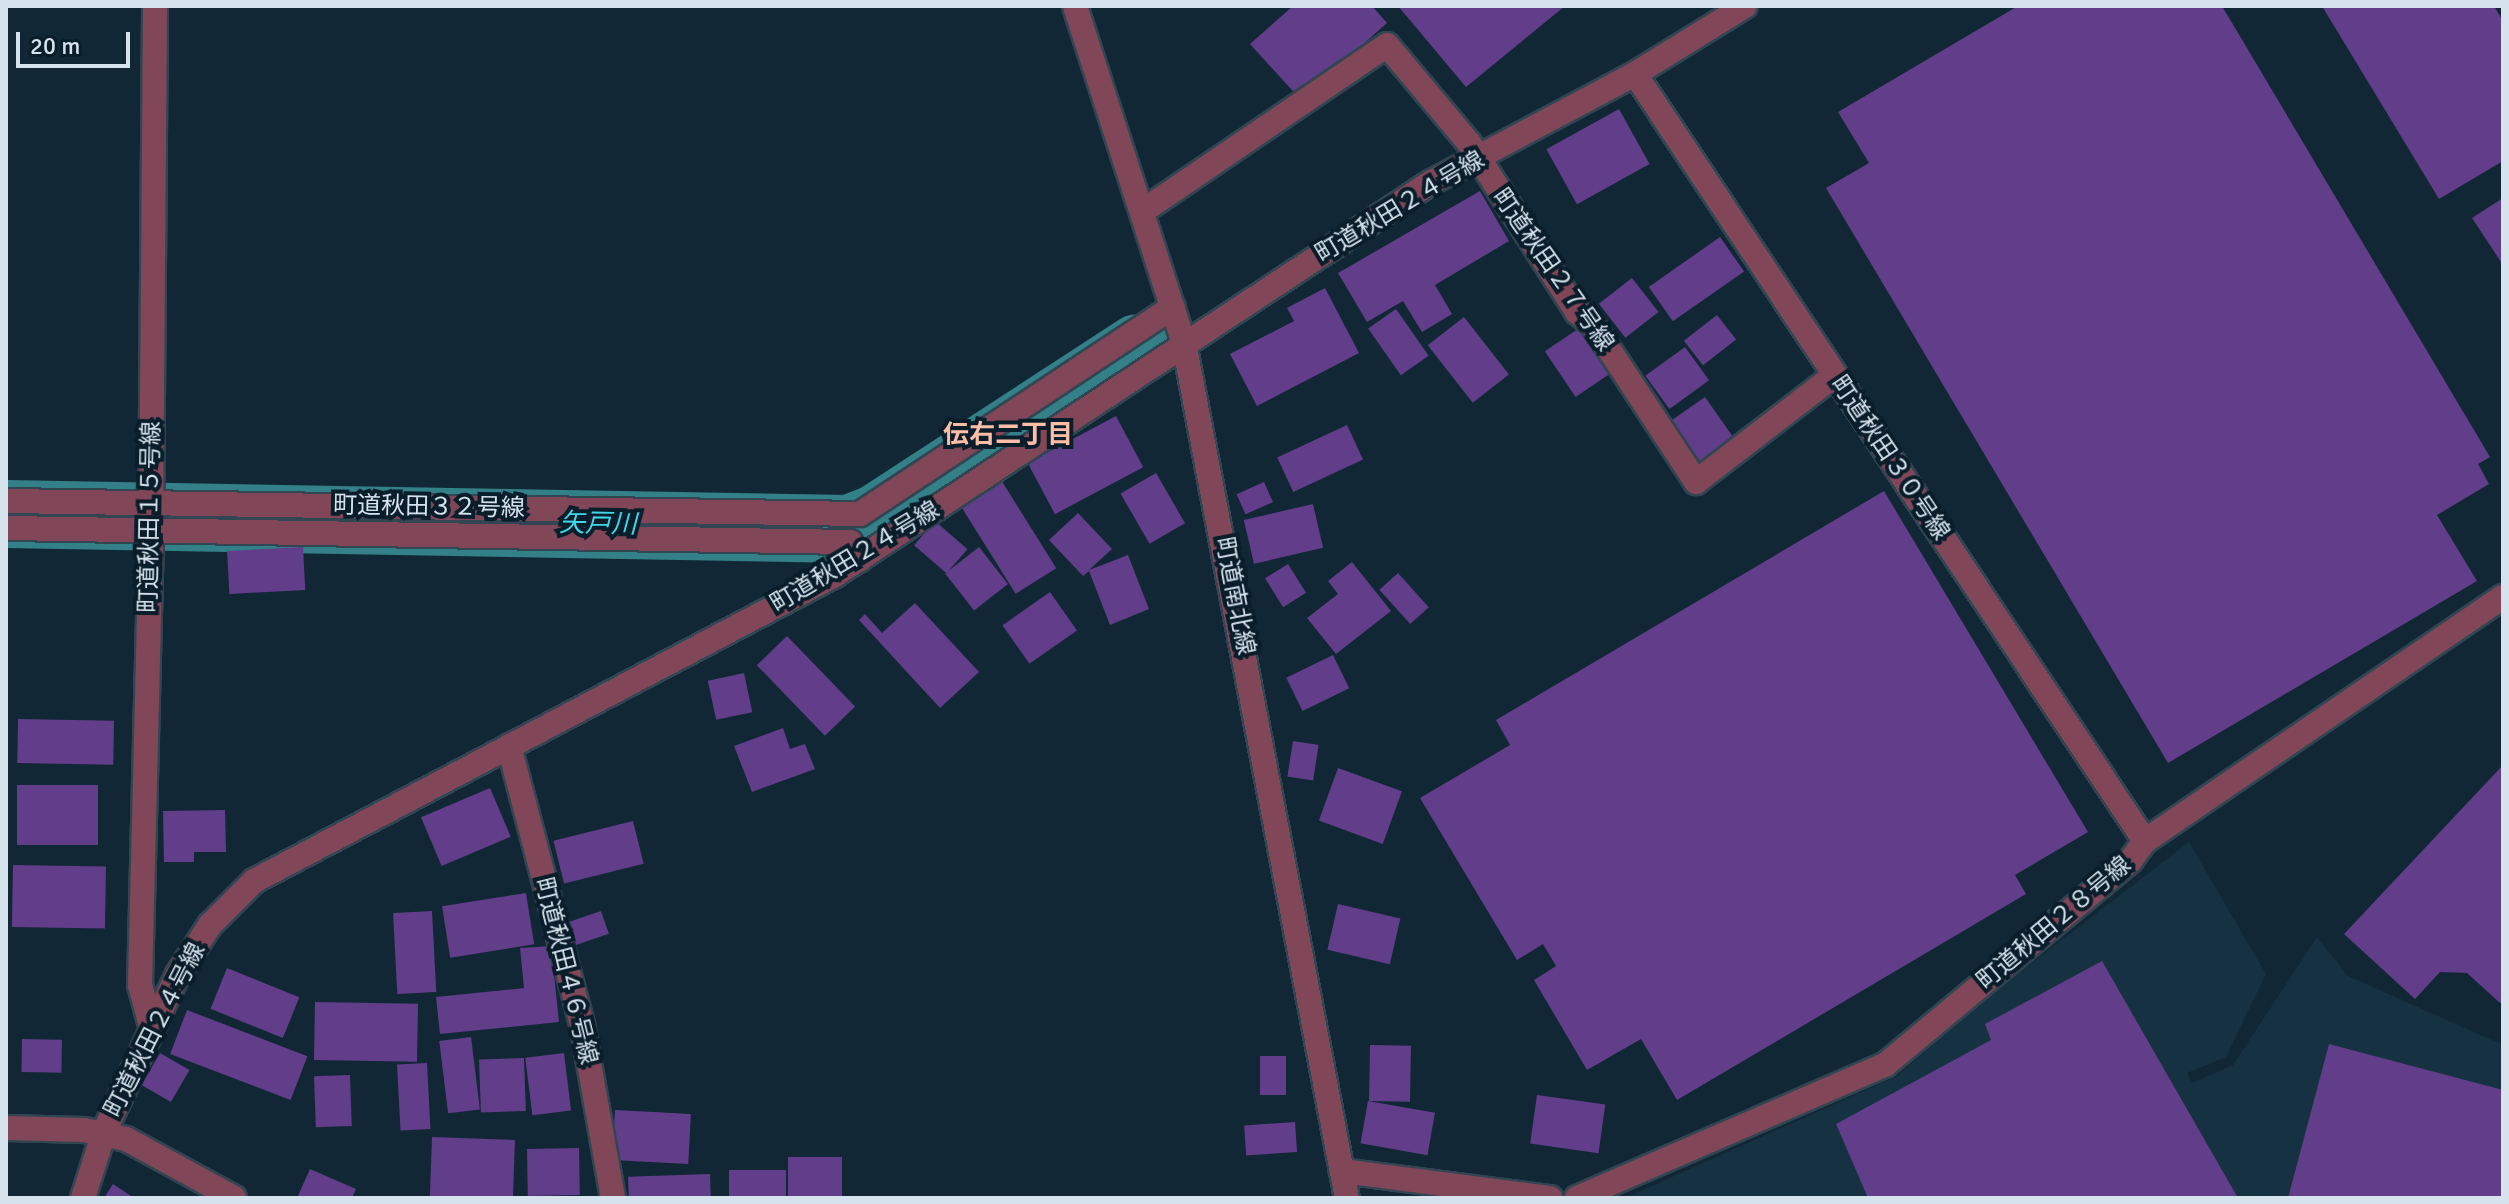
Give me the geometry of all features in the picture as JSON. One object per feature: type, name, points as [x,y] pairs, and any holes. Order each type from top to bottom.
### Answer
[{"type":"street","name":"町道秋田１５号線","points":[[151,1026],[140,985],[151,531],[155,6]]},
{"type":"street","name":"町道南北線","points":[[1075,6],[1184,343],[1347,1198]]},
{"type":"street","name":"町道秋田２４号線","points":[[83,1198],[104,1132],[151,1026],[201,937],[254,881],[860,559],[1430,183],[1635,74],[1745,6]]},
{"type":"street","name":"町道秋田２７号線","points":[[1143,211],[1387,45],[1469,143],[1476,160],[1696,482],[1835,375]]},
{"type":"street","name":"町道秋田３０号線","points":[[1635,74],[2145,841]]},
{"type":"street","name":"町道秋田３２号線","points":[[6,501],[860,514],[1173,307]]},
{"type":"street","points":[[6,528],[850,542],[860,559]]},
{"type":"street","name":"町道秋田２８号線","points":[[1577,1198],[1885,1065],[2131,860],[2145,841],[2503,597]]},
{"type":"street","name":"町道秋田４６号線","points":[[509,746],[582,1024],[613,1198]]},
{"type":"street","points":[[6,1128],[104,1132],[146,1147],[234,1198]]},
{"type":"street","points":[[1342,1171],[1550,1198]]},
{"type":"shaded area","points":[[2189,842],[2266,974],[2226,1057],[2187,1073],[2192,1083],[2233,1065],[2317,937],[2348,976],[2503,1045],[2503,1198],[1625,1198],[1897,1076],[1994,992]]},
{"type":"building","points":[[1293,6],[1372,6],[1387,23],[1301,100],[1250,44]]},
{"type":"building","points":[[1398,6],[1565,6],[1466,87]]},
{"type":"building","points":[[2018,6],[2222,6],[2490,457],[2478,464],[2489,484],[2437,515],[2477,581],[2168,763],[1826,188],[1869,163],[1838,112]]},
{"type":"building","points":[[2322,6],[2494,6],[2503,21],[2503,161],[2439,199]]},
{"type":"building","points":[[1619,109],[1650,164],[1577,204],[1546,149]]},
{"type":"building","points":[[1480,191],[1509,241],[1435,285],[1452,314],[1422,332],[1403,301],[1367,322],[1338,273]]},
{"type":"building","points":[[2503,198],[2503,265],[2472,218]]},
{"type":"building","points":[[1720,237],[1744,271],[1673,321],[1649,287]]},
{"type":"building","points":[[1632,278],[1658,312],[1625,338],[1599,304]]},
{"type":"building","points":[[1325,288],[1359,353],[1257,406],[1230,354],[1294,321],[1287,308]]},
{"type":"building","points":[[1396,309],[1429,356],[1401,375],[1368,329]]},
{"type":"building","points":[[1717,315],[1736,339],[1703,365],[1684,341]]},
{"type":"building","points":[[1464,317],[1509,375],[1473,403],[1428,345]]},
{"type":"building","points":[[1578,329],[1609,375],[1576,397],[1545,351]]},
{"type":"building","points":[[1685,347],[1709,380],[1669,409],[1645,376]]},
{"type":"building","points":[[1705,397],[1736,441],[1699,467],[1668,423]]},
{"type":"building","points":[[1116,416],[1143,467],[1055,514],[1028,463]]},
{"type":"building","points":[[1347,425],[1363,459],[1293,492],[1277,458]]},
{"type":"building","points":[[1156,473],[1185,523],[1149,544],[1120,494]]},
{"type":"building","points":[[998,475],[1056,568],[1016,594],[957,500]]},
{"type":"building","points":[[1264,482],[1273,502],[1246,514],[1237,494]]},
{"type":"building","points":[[1884,491],[2088,832],[2015,875],[2026,894],[1677,1100],[1641,1039],[1587,1070],[1534,980],[1556,966],[1543,944],[1517,960],[1420,798],[1510,745],[1496,720]]},
{"type":"building","points":[[1313,504],[1323,548],[1254,564],[1244,520]]},
{"type":"building","points":[[1078,513],[1112,549],[1089,570],[1128,555],[1149,609],[1110,625],[1089,571],[1083,576],[1049,540]]},
{"type":"building","points":[[935,521],[967,549],[946,573],[914,545]]},
{"type":"building","points":[[303,547],[305,590],[229,594],[227,551]]},
{"type":"building","points":[[979,547],[1008,584],[974,611],[945,573]]},
{"type":"building","points":[[1352,562],[1391,611],[1336,654],[1307,618],[1338,594],[1328,581]]},
{"type":"building","points":[[1288,564],[1306,593],[1283,607],[1265,578]]},
{"type":"building","points":[[1398,573],[1429,607],[1410,624],[1379,590]]},
{"type":"building","points":[[1050,592],[1077,631],[1029,664],[1002,625]]},
{"type":"building","points":[[915,603],[979,672],[940,708],[859,620],[865,614],[882,633]]},
{"type":"building","points":[[787,636],[855,706],[825,736],[757,665]]},
{"type":"building","points":[[1333,655],[1349,688],[1302,711],[1286,678]]},
{"type":"building","points":[[744,673],[752,712],[716,720],[708,681]]},
{"type":"building","points":[[18,719],[114,721],[113,765],[17,763]]},
{"type":"building","points":[[783,728],[790,749],[805,744],[815,769],[752,792],[734,746]]},
{"type":"building","points":[[1293,741],[1319,745],[1313,781],[1287,777]]},
{"type":"building","points":[[2503,765],[2503,1000],[2500,1003],[2467,973],[2440,972],[2415,999],[2344,934]]},
{"type":"building","points":[[1338,768],[1402,791],[1383,844],[1319,821]]},
{"type":"building","points":[[17,785],[98,785],[98,845],[17,845]]},
{"type":"building","points":[[490,788],[511,837],[442,866],[421,817]]},
{"type":"building","points":[[225,810],[226,852],[194,852],[194,862],[164,862],[163,811]]},
{"type":"building","points":[[633,821],[644,864],[564,884],[553,841]]},
{"type":"building","points":[[13,865],[106,867],[105,929],[12,927]]},
{"type":"building","points":[[526,893],[534,944],[450,958],[442,906]]},
{"type":"building","points":[[1338,904],[1400,918],[1390,964],[1327,950]]},
{"type":"building","points":[[432,911],[436,992],[397,994],[393,913]]},
{"type":"building","points":[[601,911],[609,934],[573,946],[565,923]]},
{"type":"building","points":[[551,946],[559,1022],[440,1034],[436,997],[524,988],[520,948]]},
{"type":"building","points":[[2102,961],[2238,1198],[1868,1198],[1836,1124],[1991,1040],[1985,1024]]},
{"type":"building","points":[[227,968],[299,997],[283,1038],[211,1009]]},
{"type":"building","points":[[315,1002],[418,1004],[417,1062],[314,1060]]},
{"type":"building","points":[[187,1010],[307,1056],[291,1100],[170,1054]]},
{"type":"building","points":[[471,1037],[480,1109],[448,1113],[439,1041]]},
{"type":"building","points":[[22,1039],[62,1040],[61,1073],[21,1072]]},
{"type":"building","points":[[2329,1044],[2503,1090],[2503,1198],[2288,1198]]},
{"type":"building","points":[[1370,1045],[1411,1046],[1410,1102],[1369,1101]]},
{"type":"building","points":[[160,1053],[189,1070],[171,1102],[142,1085]]},
{"type":"building","points":[[564,1053],[571,1111],[532,1115],[525,1058]]},
{"type":"building","points":[[1260,1056],[1286,1056],[1286,1095],[1260,1095]]},
{"type":"building","points":[[524,1058],[526,1111],[481,1113],[479,1060]]},
{"type":"building","points":[[427,1063],[430,1129],[400,1130],[397,1065]]},
{"type":"building","points":[[350,1075],[352,1126],[316,1127],[314,1076]]},
{"type":"building","points":[[1537,1095],[1605,1105],[1599,1153],[1530,1144]]},
{"type":"building","points":[[1368,1101],[1435,1113],[1428,1155],[1361,1143]]},
{"type":"building","points":[[615,1110],[691,1114],[688,1164],[612,1160]]},
{"type":"building","points":[[1295,1122],[1297,1152],[1246,1155],[1244,1126]]},
{"type":"building","points":[[432,1137],[515,1140],[513,1198],[430,1198]]},
{"type":"building","points":[[579,1148],[580,1195],[528,1196],[527,1149]]},
{"type":"building","points":[[788,1157],[842,1157],[842,1198],[788,1198]]},
{"type":"building","points":[[310,1169],[356,1189],[352,1198],[297,1198]]},
{"type":"building","points":[[729,1170],[786,1170],[786,1198],[729,1198]]},
{"type":"building","points":[[710,1174],[711,1198],[629,1198],[628,1177]]},
{"type":"building","points":[[113,1184],[134,1198],[104,1198]]},
{"type":"waterway","name":"矢戸川","points":[[6,514],[849,529],[877,518],[1138,348]]},
{"type":"district","name":"伝右二丁目","points":[[1008,436]]}]
